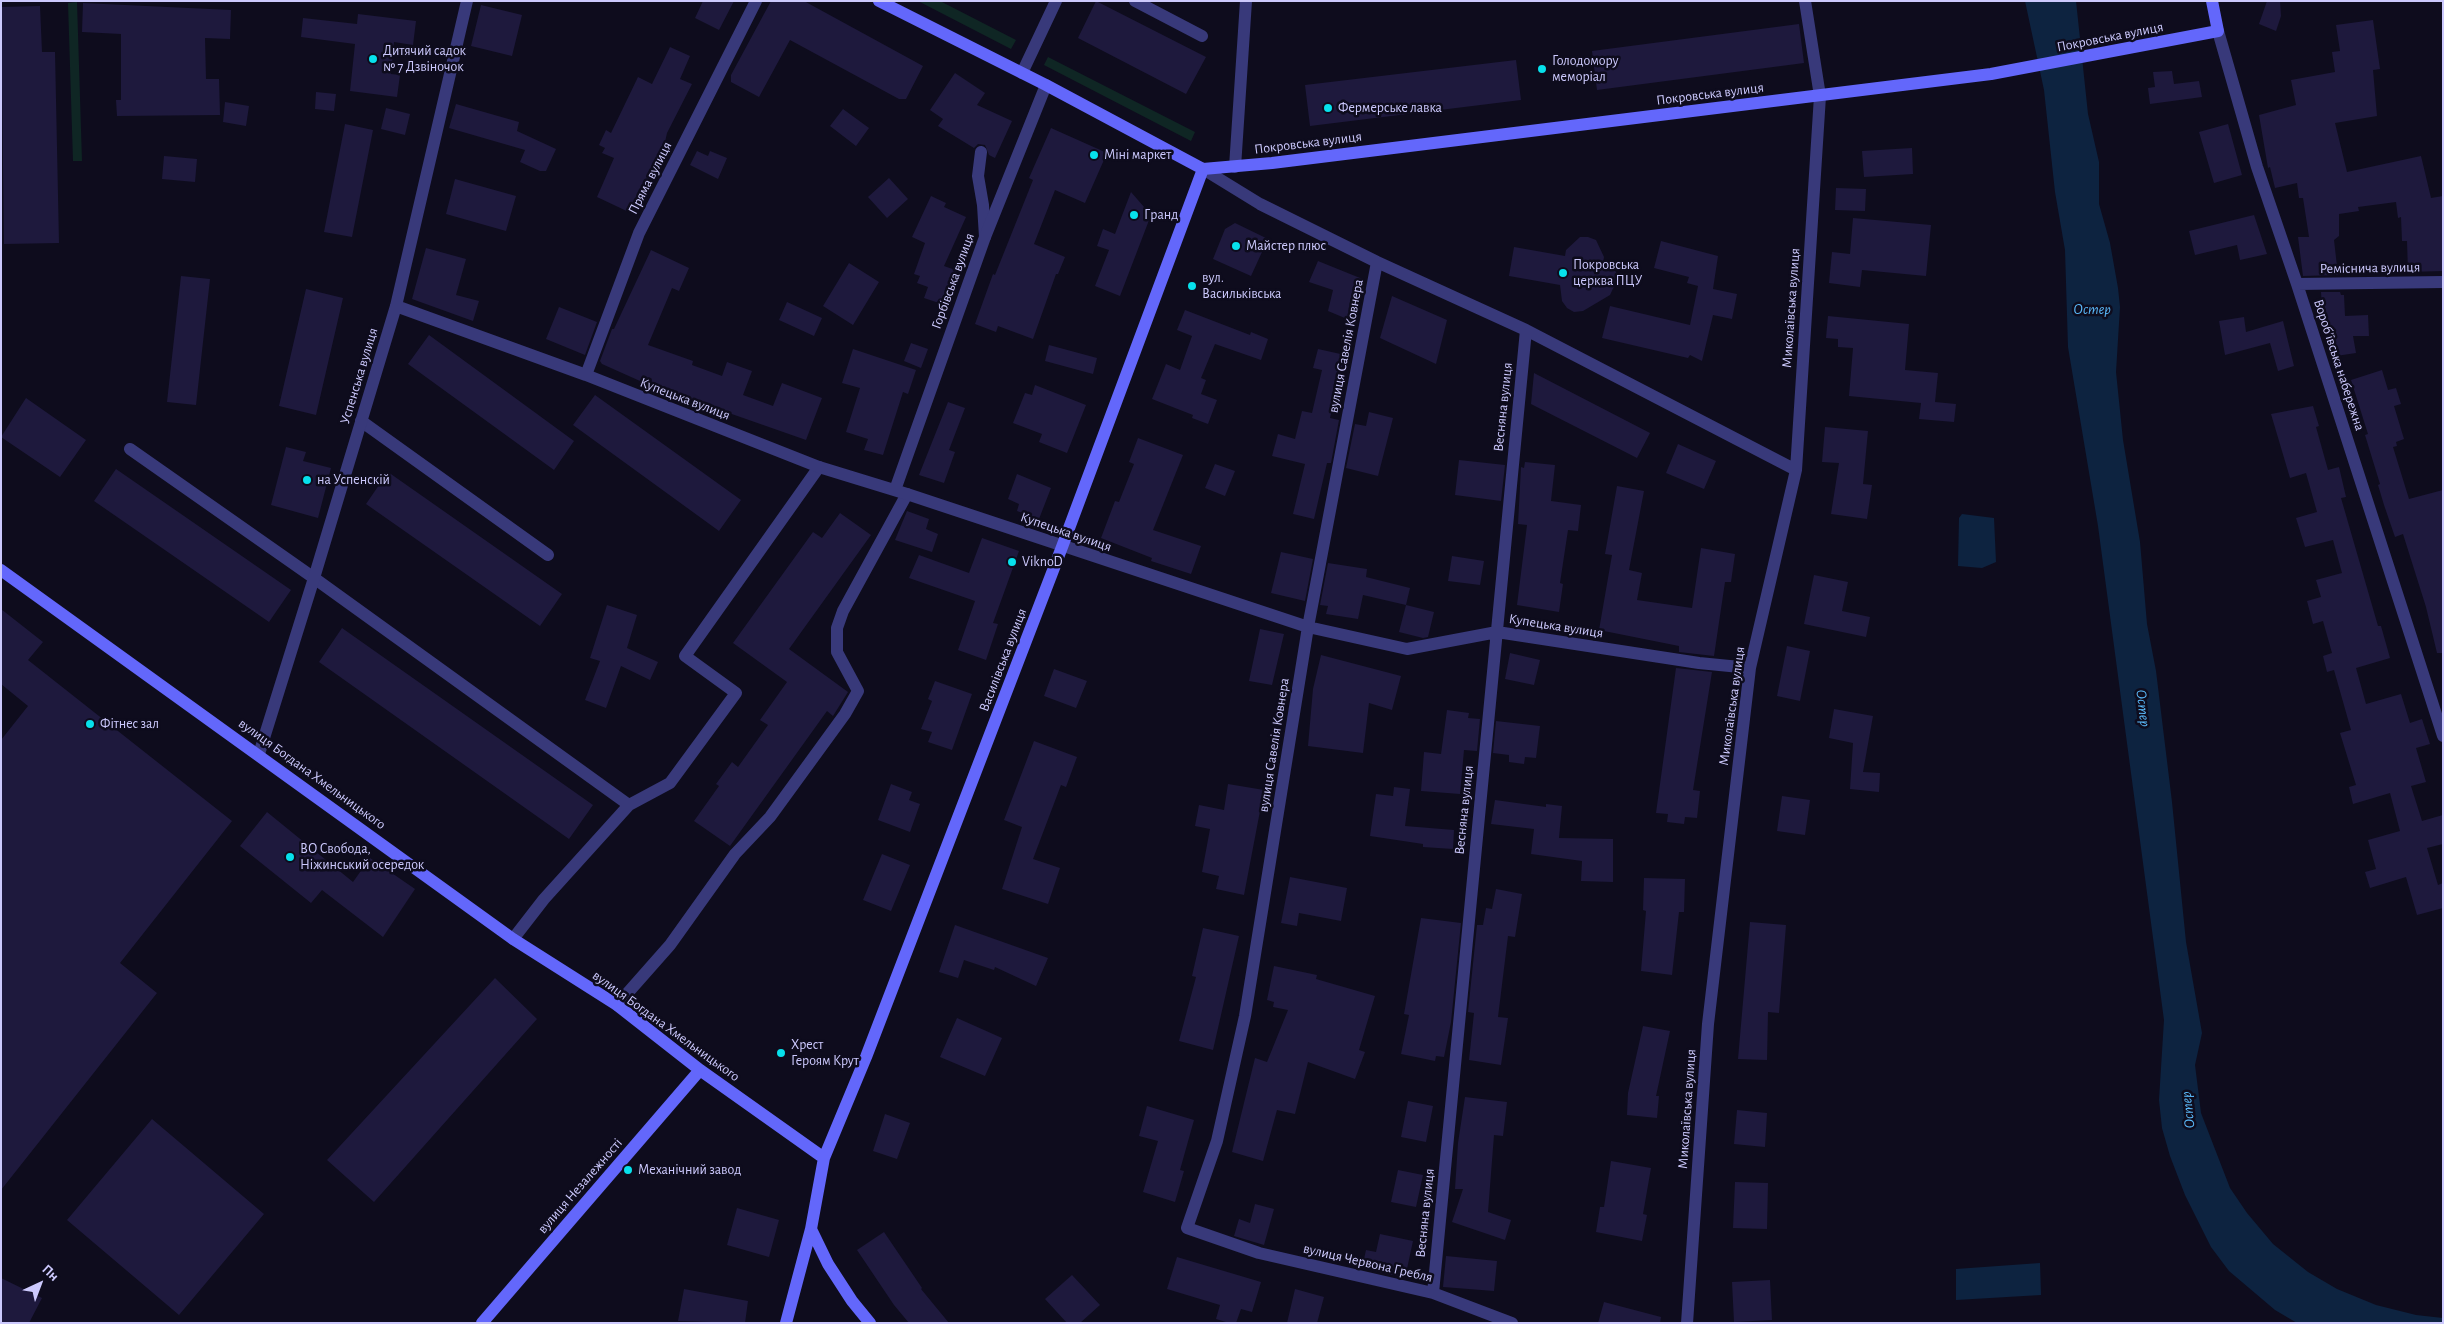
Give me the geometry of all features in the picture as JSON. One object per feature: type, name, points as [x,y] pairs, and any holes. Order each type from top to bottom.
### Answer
[{"type":"street","name":"Успенська вулиця","points":[[259,754],[396,306],[467,1]]},
{"type":"street","name":"Пряма вулиця","points":[[586,376],[639,233],[756,1]]},
{"type":"street","points":[[879,1],[1046,85],[1203,169],[1260,204],[1377,262],[1526,330],[1796,470]]},
{"type":"street","points":[[1022,73],[1056,1]]},
{"type":"street","points":[[1135,1],[1202,36]]},
{"type":"street","points":[[1235,167],[1246,1]]},
{"type":"street","name":"Миколаївська вулиця","points":[[1687,1323],[1708,1024],[1750,668],[1796,470],[1820,96],[1805,1]]},
{"type":"street","name":"Воробʼївська набережна","points":[[2212,1],[2218,31],[2257,167],[2297,284],[2443,736]]},
{"type":"street","name":"Покровська вулиця","points":[[1203,169],[1235,167],[1991,74],[2218,31]]},
{"type":"street","name":"Горбівська вулиця","points":[[618,1005],[670,945],[736,854],[770,818],[845,714],[858,692],[837,652],[838,628],[843,611],[901,492],[985,237],[1046,85]]},
{"type":"street","points":[[981,152],[978,176],[983,205],[985,237]]},
{"type":"street","name":"Василівська вулиця","points":[[811,1229],[824,1158],[870,1048],[1062,547],[1203,169]]},
{"type":"street","name":"вулиця Савелія Ковнера","points":[[1187,1228],[1217,1141],[1245,1016],[1308,627],[1377,262]]},
{"type":"street","name":"Реміснича вулиця","points":[[2297,284],[2443,282]]},
{"type":"street","name":"Купецька вулиця","points":[[396,306],[586,376],[819,467],[901,492],[1062,547],[1308,627],[1407,649],[1497,632],[1699,663],[1750,668]]},
{"type":"street","name":"Весняна вулиця","points":[[1433,1293],[1526,330]]},
{"type":"street","points":[[361,421],[548,555]]},
{"type":"street","points":[[130,449],[314,578],[629,805]]},
{"type":"street","points":[[513,939],[544,899],[629,805],[670,783],[736,693],[685,656],[819,467]]},
{"type":"street","name":"вулиця Богдана Хмельницького","points":[[1,570],[259,754],[513,939],[618,1005],[700,1070],[824,1158]]},
{"type":"street","name":"вулиця Незалежності","points":[[482,1323],[700,1070]]},
{"type":"street","name":"вулиця Червона Гребля","points":[[1187,1228],[1259,1253],[1433,1293],[1512,1323]]},
{"type":"street","points":[[786,1323],[811,1229]]},
{"type":"street","points":[[811,1229],[828,1264],[852,1301],[870,1323]]},
{"type":"green space","points":[[918,1],[940,1],[1016,40],[1011,49]]},
{"type":"green space","points":[[77,2],[82,161],[73,161],[68,3]]},
{"type":"green space","points":[[1048,57],[1195,132],[1191,141],[1044,65]]},
{"type":"water","name":"Остер","points":[[2025,1],[2076,1],[2088,114],[2099,162],[2099,204],[2110,243],[2118,288],[2120,307],[2116,372],[2123,440],[2140,542],[2147,624],[2156,671],[2186,942],[2202,1033],[2195,1065],[2201,1113],[2230,1188],[2247,1213],[2273,1244],[2308,1272],[2337,1289],[2376,1305],[2416,1315],[2443,1318],[2443,1323],[2297,1323],[2275,1310],[2229,1271],[2211,1247],[2185,1195],[2170,1156],[2162,1128],[2159,1100],[2164,1020],[2098,526],[2068,347],[2065,250],[2055,192],[2044,90]]},
{"type":"water","points":[[1962,514],[1994,518],[1996,562],[1982,568],[1958,566],[1959,518]]},
{"type":"water","points":[[2040,1263],[2041,1295],[1956,1300],[1956,1269]]},
{"type":"building","points":[[703,1],[734,1],[719,30],[695,18]]},
{"type":"building","points":[[771,1],[804,1],[923,66],[906,99],[899,99],[790,40],[759,97],[731,82],[731,75]]},
{"type":"building","points":[[1096,1],[1206,57],[1186,94],[1078,38]]},
{"type":"building","points":[[2267,1],[2280,1],[2281,16],[2276,31],[2259,24]]},
{"type":"building","points":[[83,3],[231,10],[230,39],[205,38],[206,79],[219,79],[220,115],[117,116],[116,100],[121,100],[121,34],[82,32]]},
{"type":"building","points":[[481,5],[522,15],[512,56],[471,46]]},
{"type":"building","points":[[40,6],[42,52],[55,52],[59,243],[4,244],[1,7]]},
{"type":"building","name":"Дитячий садок № 7 Дзвіночок","points":[[358,14],[416,21],[413,45],[394,42],[391,74],[400,75],[397,97],[350,91],[355,44],[301,37],[303,18],[357,24]]},
{"type":"building","points":[[2373,20],[2380,69],[2373,70],[2377,116],[2335,123],[2347,172],[2421,156],[2431,198],[2443,196],[2443,271],[2408,272],[2407,241],[2402,241],[2401,217],[2398,218],[2396,202],[2358,207],[2359,211],[2339,214],[2339,236],[2334,240],[2338,275],[2303,276],[2298,237],[2309,237],[2303,198],[2299,198],[2297,183],[2275,188],[2270,167],[2268,168],[2259,115],[2296,105],[2291,80],[2335,72],[2332,52],[2340,51],[2336,25]]},
{"type":"building","points":[[1799,24],[1804,63],[1597,90],[1592,51]]},
{"type":"building","points":[[670,47],[690,56],[680,79],[692,84],[667,133],[665,142],[667,143],[633,214],[597,197],[614,158],[602,153],[605,148],[599,145],[606,130],[611,133],[638,77],[652,84]]},
{"type":"building","points":[[1516,60],[1521,100],[1310,126],[1305,85]]},
{"type":"building","points":[[2172,71],[2174,84],[2199,81],[2202,97],[2150,104],[2148,88],[2155,87],[2153,72]]},
{"type":"building","points":[[955,73],[985,93],[977,105],[1012,121],[995,158],[989,155],[985,145],[978,144],[974,148],[938,126],[943,119],[930,110]]},
{"type":"building","points":[[316,92],[336,94],[334,111],[315,109]]},
{"type":"building","points":[[225,102],[249,106],[246,126],[223,122]]},
{"type":"building","points":[[456,104],[519,122],[517,131],[556,149],[546,171],[540,171],[520,162],[525,150],[449,128]]},
{"type":"building","points":[[386,108],[410,114],[405,135],[381,129]]},
{"type":"building","points":[[843,109],[869,128],[856,146],[830,126]]},
{"type":"building","points":[[345,124],[373,130],[352,237],[324,232]]},
{"type":"building","points":[[2228,124],[2242,175],[2214,183],[2199,132]]},
{"type":"building","points":[[1051,128],[1107,153],[1085,203],[1055,190],[1034,244],[1065,257],[1058,274],[1056,274],[1033,339],[998,326],[996,332],[975,324],[993,274],[995,275],[1033,180],[1029,178]]},
{"type":"building","points":[[1912,148],[1913,174],[1864,177],[1862,151]]},
{"type":"building","points":[[697,151],[708,156],[710,151],[727,158],[718,179],[690,165]]},
{"type":"building","points":[[164,156],[197,159],[195,182],[162,179]]},
{"type":"building","points":[[889,178],[908,199],[887,218],[868,197]]},
{"type":"building","points":[[455,179],[516,196],[506,231],[446,214]]},
{"type":"building","points":[[1836,188],[1866,189],[1865,211],[1835,210]]},
{"type":"building","points":[[1131,192],[1151,215],[1120,296],[1095,286],[1109,250],[1097,246],[1103,229],[1115,234]]},
{"type":"building","points":[[931,196],[946,203],[944,207],[966,217],[944,266],[958,271],[945,305],[924,298],[928,287],[917,283],[920,276],[914,274],[925,243],[912,237]]},
{"type":"building","points":[[2254,215],[2267,254],[2240,260],[2237,245],[2195,255],[2189,231]]},
{"type":"building","points":[[1853,218],[1931,225],[1926,276],[1862,270],[1860,287],[1829,283],[1832,252],[1850,254]]},
{"type":"building","points":[[1235,223],[1268,239],[1251,276],[1213,259],[1225,229]]},
{"type":"building","name":"Покровська церква ПЦУ","points":[[1580,237],[1596,240],[1604,257],[1603,263],[1608,264],[1616,272],[1618,278],[1610,295],[1583,311],[1574,312],[1567,308],[1562,301],[1560,285],[1509,276],[1514,247],[1565,256],[1566,250]]},
{"type":"building","points":[[1661,241],[1718,256],[1713,289],[1737,294],[1732,319],[1713,315],[1702,361],[1690,355],[1688,358],[1602,338],[1610,306],[1690,325],[1698,286],[1687,283],[1689,277],[1654,268]]},
{"type":"building","points":[[426,248],[466,259],[456,295],[479,301],[473,321],[412,299]]},
{"type":"building","points":[[651,250],[689,268],[679,291],[672,288],[648,345],[693,361],[692,365],[722,376],[727,362],[752,371],[743,395],[773,406],[782,383],[822,398],[806,440],[649,385],[602,364],[600,361],[612,329],[614,329]]},
{"type":"building","points":[[1318,261],[1365,280],[1362,296],[1352,321],[1328,311],[1333,290],[1309,282]]},
{"type":"building","points":[[849,263],[879,282],[853,325],[823,306]]},
{"type":"building","points":[[181,276],[210,279],[196,405],[167,402]]},
{"type":"building","points":[[306,289],[343,298],[316,415],[279,406]]},
{"type":"building","points":[[2321,292],[2340,292],[2341,295],[2344,295],[2345,316],[2368,315],[2369,336],[2353,336],[2356,353],[2336,356],[2332,334],[2324,335]]},
{"type":"building","points":[[1392,296],[1447,320],[1436,364],[1380,338]]},
{"type":"building","points":[[787,302],[822,318],[814,336],[779,320]]},
{"type":"building","points":[[559,307],[597,322],[585,355],[546,339]]},
{"type":"building","points":[[1185,310],[1250,335],[1251,332],[1268,339],[1261,360],[1215,344],[1201,378],[1206,380],[1201,394],[1217,400],[1208,424],[1192,418],[1193,415],[1152,399],[1166,364],[1180,370],[1192,336],[1177,330]]},
{"type":"building","points":[[1828,316],[1909,324],[1905,370],[1938,373],[1935,402],[1956,404],[1954,422],[1919,419],[1921,403],[1849,396],[1853,348],[1838,347],[1838,339],[1826,338]]},
{"type":"building","points":[[2244,317],[2246,332],[2283,321],[2294,366],[2278,371],[2270,343],[2225,355],[2219,321]]},
{"type":"building","points":[[429,335],[574,441],[554,470],[408,364]]},
{"type":"building","points":[[911,343],[928,349],[921,368],[904,361]]},
{"type":"building","points":[[1049,345],[1097,358],[1093,374],[1045,361]]},
{"type":"building","points":[[853,349],[916,370],[908,394],[903,392],[883,455],[864,450],[868,439],[846,432],[860,388],[842,383]]},
{"type":"building","points":[[1318,349],[1345,355],[1330,418],[1339,420],[1331,463],[1327,463],[1314,519],[1293,514],[1305,464],[1272,456],[1278,434],[1295,439],[1302,411],[1312,413],[1322,370],[1313,368]]},
{"type":"building","points":[[2382,370],[2388,390],[2396,388],[2401,404],[2394,406],[2404,439],[2396,442],[2397,446],[2393,447],[2409,499],[2443,490],[2443,653],[2437,653],[2426,607],[2403,534],[2395,537],[2384,505],[2378,485],[2380,484],[2365,435],[2368,434],[2351,380]]},
{"type":"building","points":[[1534,373],[1650,433],[1637,458],[1531,404]]},
{"type":"building","points":[[1035,385],[1086,405],[1067,453],[1039,442],[1042,434],[1013,423],[1025,393],[1032,395]]},
{"type":"building","points":[[595,395],[741,500],[719,531],[573,425]]},
{"type":"building","points":[[26,398],[86,440],[60,477],[1,437]]},
{"type":"building","points":[[948,402],[965,408],[949,450],[955,452],[944,483],[919,475]]},
{"type":"building","points":[[2313,406],[2319,426],[2316,427],[2328,470],[2339,467],[2346,497],[2341,498],[2378,626],[2381,626],[2390,658],[2356,668],[2366,704],[2401,694],[2410,723],[2422,719],[2430,744],[2416,748],[2426,782],[2411,786],[2422,821],[2443,815],[2443,844],[2427,848],[2438,885],[2443,883],[2443,908],[2417,915],[2406,877],[2370,888],[2365,872],[2376,869],[2368,840],[2400,831],[2390,793],[2353,804],[2349,787],[2356,785],[2340,733],[2351,730],[2334,670],[2327,672],[2323,656],[2332,653],[2323,621],[2313,624],[2307,601],[2321,597],[2316,580],[2342,573],[2333,540],[2305,547],[2296,518],[2317,512],[2306,473],[2290,478],[2271,414]]},
{"type":"building","points":[[1369,412],[1393,418],[1378,476],[1346,468],[1355,424],[1366,426]]},
{"type":"building","points":[[1825,427],[1868,431],[1863,484],[1872,485],[1867,519],[1831,514],[1839,463],[1822,462]]},
{"type":"building","points":[[1138,438],[1183,455],[1153,530],[1201,546],[1191,574],[1151,561],[1152,558],[1101,538],[1115,501],[1119,502],[1134,464],[1129,462]]},
{"type":"building","points":[[1678,444],[1716,461],[1704,489],[1666,473]]},
{"type":"building","points":[[286,447],[306,452],[303,461],[331,468],[318,518],[271,505]]},
{"type":"building","points":[[1459,460],[1505,465],[1501,501],[1455,495]]},
{"type":"building","points":[[1525,462],[1555,465],[1551,501],[1581,505],[1578,531],[1568,530],[1560,583],[1563,584],[1559,612],[1517,605],[1527,525],[1518,524],[1521,467],[1524,468]]},
{"type":"building","points":[[1215,464],[1235,471],[1225,496],[1205,488]]},
{"type":"building","points":[[116,469],[291,590],[269,622],[94,501]]},
{"type":"building","points":[[388,472],[562,594],[540,626],[366,504]]},
{"type":"building","points":[[1017,474],[1051,488],[1039,519],[1017,511],[1019,504],[1008,499]]},
{"type":"building","points":[[1617,486],[1644,491],[1629,570],[1642,573],[1637,600],[1692,608],[1701,548],[1735,554],[1731,582],[1725,582],[1714,656],[1679,652],[1679,646],[1599,630],[1612,555],[1605,554]]},
{"type":"building","points":[[907,511],[929,519],[926,529],[938,534],[932,552],[895,540]]},
{"type":"building","points":[[840,513],[871,535],[789,649],[848,692],[833,716],[827,711],[730,846],[694,821],[719,786],[716,784],[732,762],[738,767],[768,725],[760,720],[787,682],[733,643],[813,532],[822,538]]},
{"type":"building","points":[[982,538],[1019,551],[993,623],[998,624],[986,660],[958,650],[975,601],[909,578],[919,555],[969,573]]},
{"type":"building","points":[[1281,552],[1313,559],[1305,601],[1271,593]]},
{"type":"building","points":[[1452,556],[1484,561],[1480,585],[1448,581]]},
{"type":"building","points":[[1328,563],[1367,569],[1366,577],[1410,588],[1406,605],[1363,595],[1358,619],[1326,614],[1328,606],[1320,605]]},
{"type":"building","points":[[1814,575],[1848,582],[1842,611],[1870,617],[1866,637],[1804,624]]},
{"type":"building","points":[[607,605],[637,615],[627,648],[658,662],[650,680],[621,666],[606,708],[585,700],[600,661],[590,658]]},
{"type":"building","points":[[1406,605],[1434,612],[1428,637],[1423,638],[1399,632]]},
{"type":"building","points":[[1,609],[43,642],[28,660],[232,821],[120,963],[157,993],[1,1190],[1,740],[28,706],[1,684]]},
{"type":"building","points":[[342,628],[593,805],[569,839],[319,662]]},
{"type":"building","points":[[1260,629],[1284,634],[1272,685],[1249,681]]},
{"type":"building","points":[[1787,646],[1810,651],[1800,701],[1777,696]]},
{"type":"building","points":[[1510,653],[1540,660],[1534,685],[1505,679]]},
{"type":"building","points":[[1321,655],[1401,676],[1392,710],[1369,703],[1363,753],[1308,746],[1313,689]]},
{"type":"building","points":[[1676,668],[1712,672],[1693,790],[1700,791],[1697,818],[1685,817],[1684,824],[1667,822],[1668,814],[1656,813]]},
{"type":"building","points":[[1054,669],[1087,681],[1076,708],[1044,696]]},
{"type":"building","points":[[935,681],[972,694],[952,750],[928,742],[932,732],[921,729],[932,701],[928,699]]},
{"type":"building","points":[[1834,709],[1873,716],[1863,772],[1880,773],[1879,792],[1850,789],[1853,743],[1829,738]]},
{"type":"building","points":[[1447,710],[1469,713],[1468,718],[1480,719],[1477,751],[1464,750],[1460,794],[1421,791],[1424,752],[1441,754]]},
{"type":"building","points":[[1496,721],[1540,726],[1536,758],[1525,757],[1524,764],[1509,762],[1509,755],[1493,753]]},
{"type":"building","points":[[1034,741],[1077,757],[1066,787],[1061,785],[1033,859],[1060,868],[1048,904],[1002,889],[1022,827],[1004,820]]},
{"type":"building","points":[[891,784],[912,792],[909,800],[920,804],[910,832],[878,820]]},
{"type":"building","points":[[1228,784],[1264,790],[1244,895],[1216,889],[1219,876],[1202,872],[1210,829],[1195,826],[1199,805],[1224,810]]},
{"type":"building","points":[[1394,787],[1410,789],[1405,826],[1454,830],[1453,849],[1423,847],[1423,844],[1370,836],[1376,794],[1393,796]]},
{"type":"building","points":[[1782,796],[1810,800],[1805,835],[1777,831]]},
{"type":"building","points":[[1495,800],[1546,807],[1546,804],[1562,806],[1559,838],[1613,839],[1613,882],[1581,881],[1582,861],[1531,854],[1534,829],[1491,824]]},
{"type":"building","points":[[267,812],[353,882],[370,858],[415,889],[383,937],[322,890],[311,903],[240,846]]},
{"type":"building","points":[[882,854],[910,865],[891,911],[863,900]]},
{"type":"building","points":[[1290,877],[1347,888],[1341,921],[1299,913],[1297,926],[1281,923]]},
{"type":"building","points":[[1644,878],[1685,879],[1684,912],[1679,912],[1672,975],[1641,971],[1646,911],[1643,910]]},
{"type":"building","points":[[1496,889],[1522,894],[1515,937],[1508,936],[1498,1017],[1508,1018],[1501,1065],[1469,1060],[1474,1013],[1468,1012],[1477,925],[1483,925],[1486,908],[1492,909]]},
{"type":"building","points":[[1421,918],[1461,923],[1451,1022],[1444,1057],[1436,1056],[1435,1061],[1401,1054],[1409,1015],[1404,1014]]},
{"type":"building","points":[[1750,922],[1786,925],[1779,1013],[1768,1012],[1767,1060],[1738,1059]]},
{"type":"building","points":[[955,925],[1048,958],[1036,986],[995,967],[994,970],[964,960],[958,978],[939,972]]},
{"type":"building","points":[[1203,928],[1239,936],[1213,1050],[1179,1041],[1196,977],[1192,976]]},
{"type":"building","points":[[1274,966],[1317,975],[1316,979],[1375,996],[1359,1050],[1365,1052],[1355,1079],[1308,1062],[1295,1114],[1277,1110],[1263,1161],[1232,1152],[1255,1058],[1267,1062],[1288,1010],[1273,1007],[1274,1002],[1267,1000]]},
{"type":"building","points":[[495,978],[537,1019],[374,1202],[327,1160]]},
{"type":"building","points":[[957,1018],[1002,1038],[985,1076],[940,1057]]},
{"type":"building","points":[[1643,1026],[1670,1031],[1656,1096],[1659,1096],[1657,1118],[1627,1115],[1628,1093]]},
{"type":"building","points":[[1465,1097],[1507,1102],[1503,1136],[1494,1135],[1488,1212],[1511,1220],[1505,1240],[1452,1222],[1463,1189],[1455,1189],[1458,1143]]},
{"type":"building","points":[[1408,1101],[1433,1106],[1426,1142],[1401,1137]]},
{"type":"building","points":[[1147,1106],[1194,1120],[1180,1170],[1184,1171],[1175,1202],[1143,1192],[1158,1141],[1139,1136]]},
{"type":"building","points":[[1737,1110],[1767,1113],[1765,1147],[1734,1144]]},
{"type":"building","points":[[885,1114],[910,1123],[897,1159],[873,1151]]},
{"type":"building","points":[[152,1119],[264,1214],[179,1315],[67,1220]]},
{"type":"building","points":[[1611,1161],[1651,1168],[1643,1214],[1647,1215],[1642,1241],[1596,1232],[1600,1207],[1604,1207]]},
{"type":"building","points":[[1398,1170],[1423,1175],[1416,1207],[1391,1202]]},
{"type":"building","points":[[1735,1182],[1768,1183],[1767,1229],[1733,1228]]},
{"type":"building","points":[[1255,1204],[1274,1209],[1264,1245],[1234,1236],[1239,1219],[1250,1223]]},
{"type":"building","points":[[737,1208],[779,1220],[769,1257],[727,1245]]},
{"type":"building","points":[[884,1232],[921,1289],[949,1323],[909,1323],[894,1305],[857,1250]]},
{"type":"building","points":[[1380,1234],[1413,1241],[1405,1278],[1362,1268],[1366,1250],[1376,1252]]},
{"type":"building","points":[[1446,1256],[1497,1261],[1494,1291],[1443,1287]]},
{"type":"building","points":[[1177,1257],[1261,1282],[1252,1312],[1241,1309],[1236,1323],[1229,1323],[1216,1319],[1220,1305],[1167,1289]]},
{"type":"building","points":[[1072,1275],[1100,1305],[1080,1323],[1067,1323],[1045,1299]]},
{"type":"building","points":[[1,1278],[42,1298],[29,1323],[1,1323]]},
{"type":"building","points":[[1770,1280],[1772,1320],[1734,1322],[1732,1282]]},
{"type":"building","points":[[684,1289],[748,1301],[745,1323],[678,1321]]},
{"type":"building","points":[[1295,1289],[1324,1297],[1317,1323],[1287,1323]]},
{"type":"building","points":[[1604,1302],[1661,1317],[1660,1323],[1598,1323]]},
{"type":"place","name":"Дитячий садок № 7 Дзвіночок","points":[[373,59]]},
{"type":"place","name":"Голодомору меморіал","points":[[1542,69]]},
{"type":"place","name":"Фермерське лавка","points":[[1328,108]]},
{"type":"place","name":"Міні маркет","points":[[1094,155]]},
{"type":"place","name":"Гранд","points":[[1134,215]]},
{"type":"place","name":"Майстер плюс","points":[[1236,246]]},
{"type":"place","name":"Покровська церква ПЦУ","points":[[1563,273]]},
{"type":"place","name":"вул. Васильківська","points":[[1192,286]]},
{"type":"place","name":"на Успенскій","points":[[307,480]]},
{"type":"place","name":"ViknoD","points":[[1012,562]]},
{"type":"place","name":"Фітнес зал","points":[[90,724]]},
{"type":"place","name":"ВО Свобода, Ніжинський осередок","points":[[290,857]]},
{"type":"place","name":"Хрест Героям Крут","points":[[781,1053]]},
{"type":"place","name":"Механічний завод","points":[[628,1170]]}]
